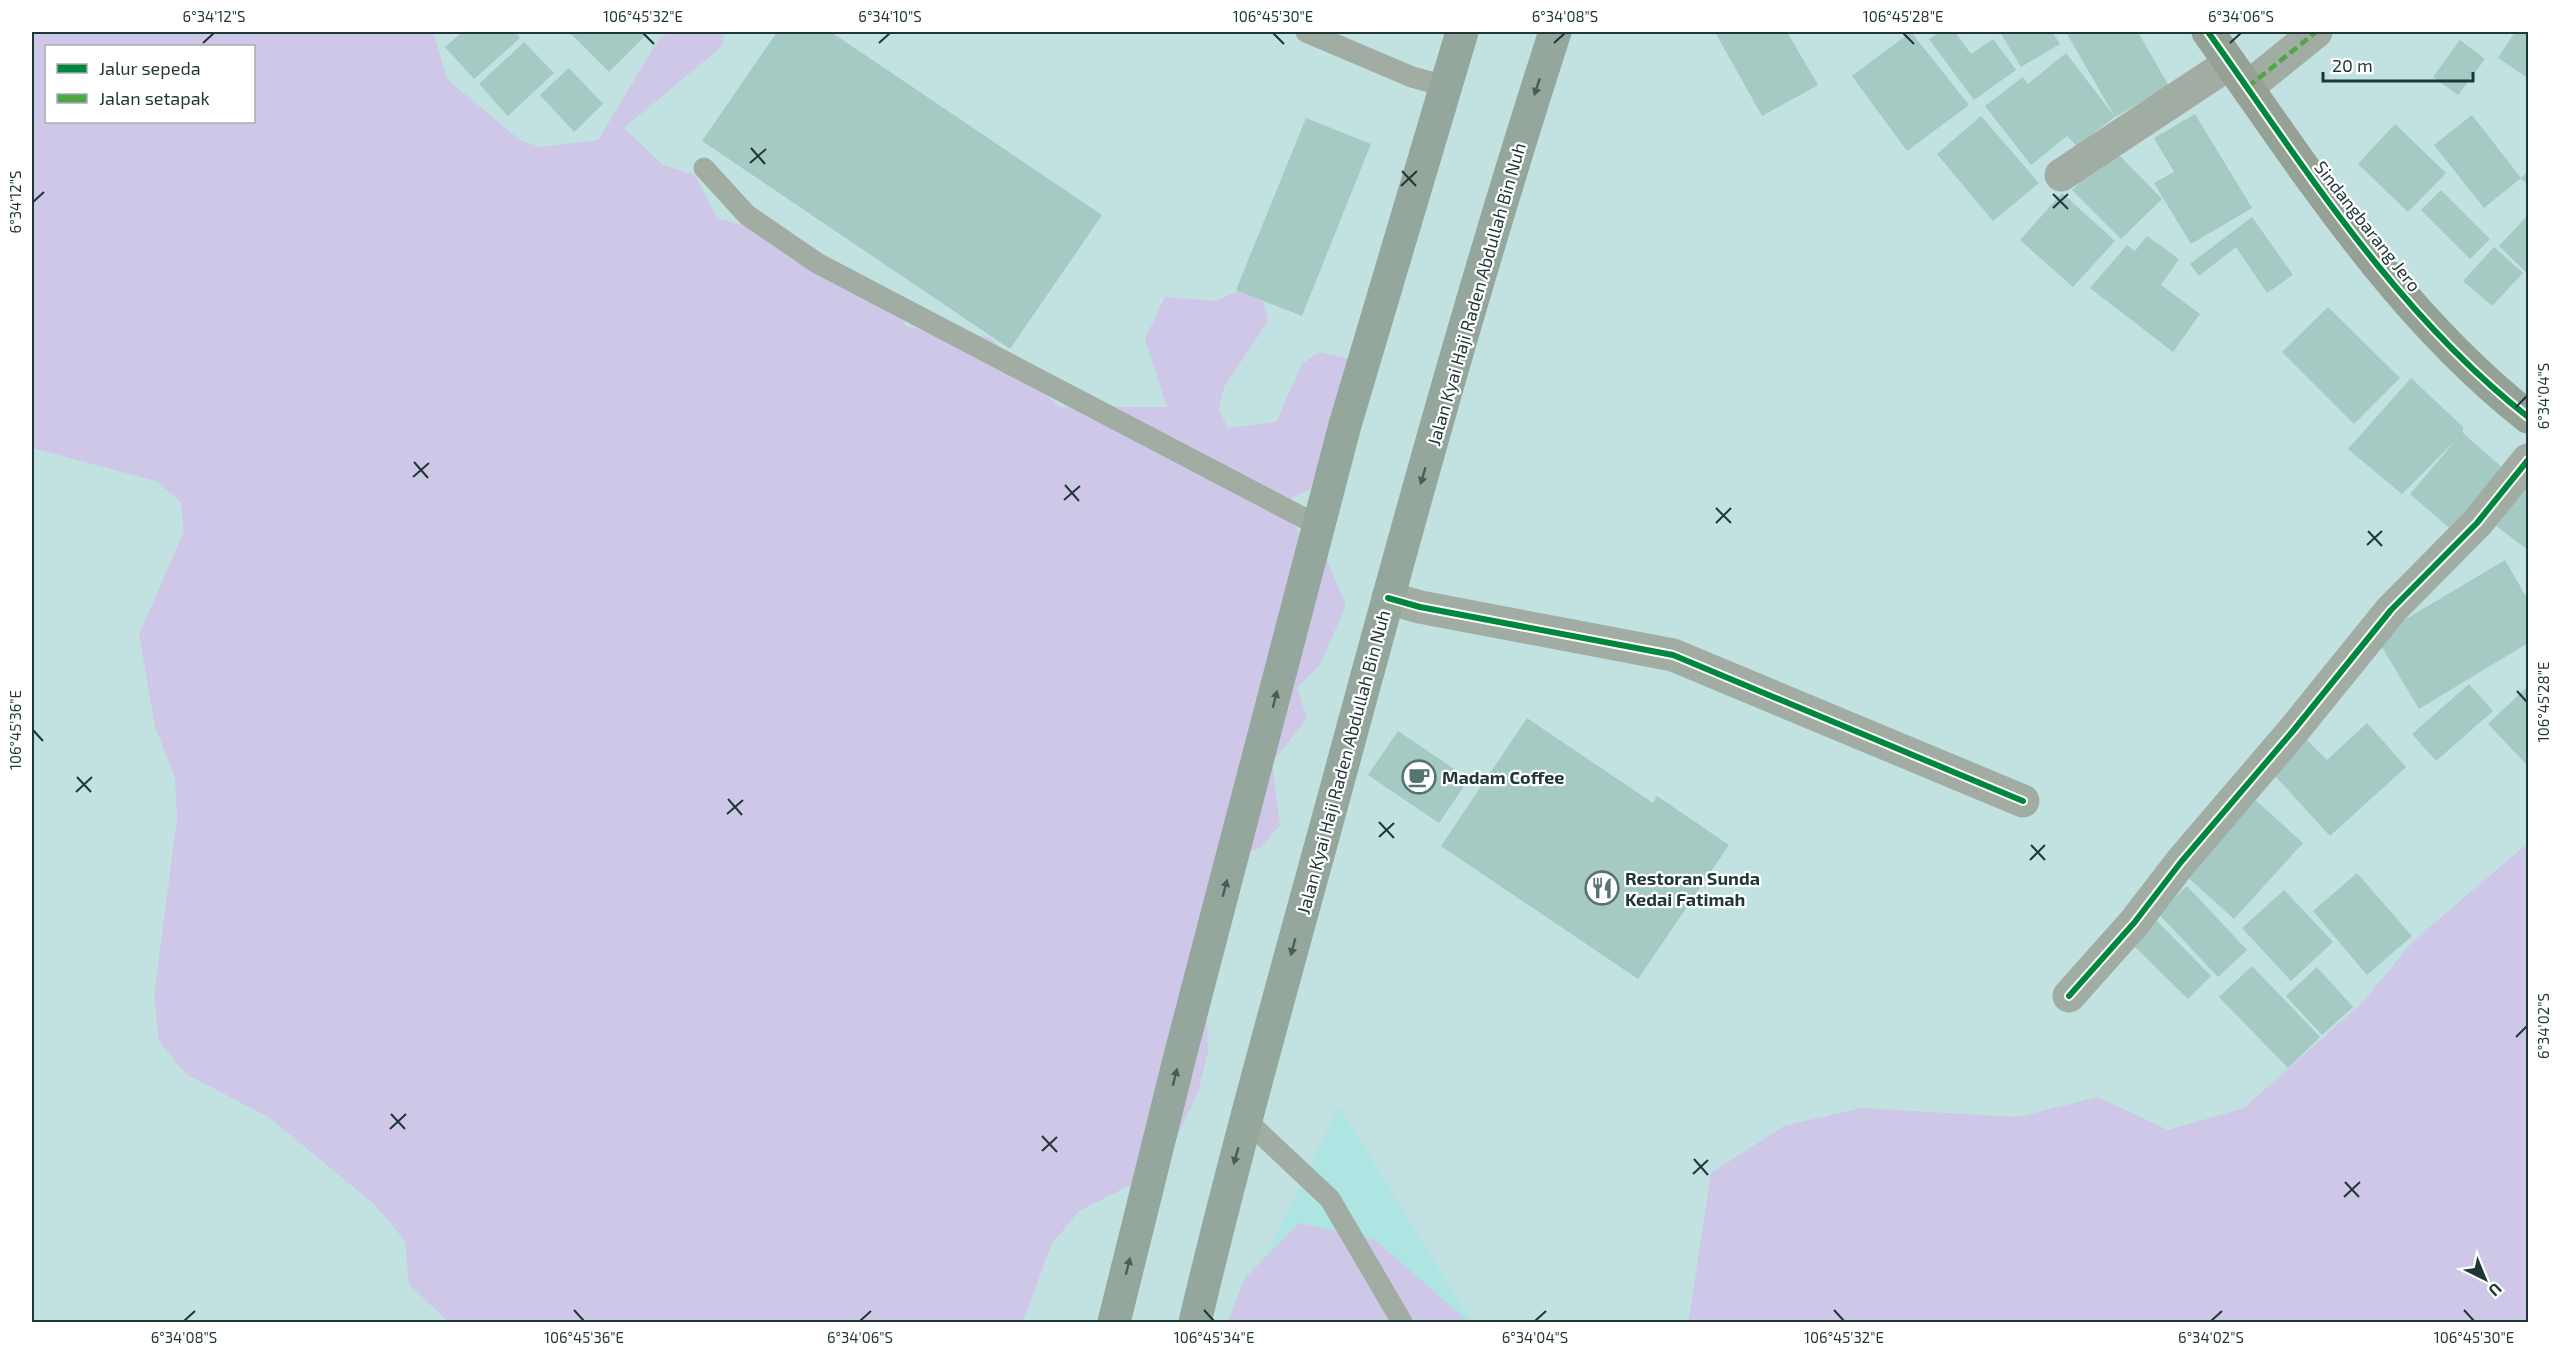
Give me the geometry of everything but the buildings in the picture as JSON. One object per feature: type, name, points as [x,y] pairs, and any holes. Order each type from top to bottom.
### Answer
[{"type":"highway","points":[[1114,1323],[1181,1052],[1258,766],[1318,526],[1345,426],[1462,32]]},
{"type":"highway","name":"Jalan Kyai Haji Raden Abdullah Bin Nuh","points":[[1195,1323],[1246,1120],[1388,598],[1527,117],[1555,32]]},
{"type":"street","name":"Sindangbarang Jero","points":[[2208,32],[2363,250],[2406,301],[2499,393],[2529,417]]},
{"type":"street","points":[[2061,175],[2316,32]]},
{"type":"street","points":[[2068,996],[2134,922],[2181,862],[2293,731],[2391,610],[2477,523],[2529,460]]},
{"type":"street","points":[[1388,598],[1672,655],[2023,801]]},
{"type":"lane","points":[[1306,32],[1412,77],[1445,86]]},
{"type":"lane","points":[[704,168],[747,215],[817,263],[1318,526]]},
{"type":"lane","points":[[1246,1120],[1330,1199],[1402,1323]]},
{"type":"shaded area","points":[[32,32],[433,32],[447,79],[520,140],[540,147],[598,140],[659,39],[669,32],[725,32],[721,47],[624,128],[663,165],[695,175],[717,219],[749,226],[879,287],[907,327],[989,337],[1059,407],[1167,407],[1145,339],[1165,297],[1216,301],[1246,287],[1263,301],[1268,321],[1224,387],[1219,410],[1228,428],[1276,422],[1302,364],[1319,352],[1349,359],[1337,477],[1278,504],[1309,546],[1324,553],[1346,605],[1320,665],[1297,688],[1307,718],[1272,763],[1280,825],[1261,847],[1216,867],[1205,963],[1208,1051],[1198,1092],[1162,1169],[1079,1211],[1051,1245],[1023,1322],[448,1322],[409,1284],[405,1241],[375,1205],[270,1118],[186,1074],[159,1041],[154,997],[177,818],[175,777],[155,727],[139,634],[184,532],[181,502],[156,481],[32,448]]},
{"type":"shaded area","points":[[2528,843],[2528,1322],[1683,1322],[1689,1318],[1711,1173],[1784,1126],[1861,1108],[2018,1117],[2098,1097],[2168,1130],[2244,1108],[2364,1001],[2412,942]]},
{"type":"shaded area","points":[[1339,1107],[1472,1322],[1233,1322]]},
{"type":"shaded area","points":[[1299,1223],[1375,1240],[1469,1322],[1228,1322],[1244,1279]]},
{"type":"marked path","points":[[2248,87],[2316,32]]},
{"type":"cycle path","points":[[2208,32],[2317,186],[2394,285],[2480,376],[2528,417]]},
{"type":"cycle path","points":[[2069,996],[2134,923],[2181,862],[2293,731],[2391,610],[2477,523],[2528,460]]},
{"type":"cycle path","points":[[1388,598],[1420,607],[1673,655],[2023,801]]},
{"type":"place","name":"Madam Coffee","points":[[1419,777]]},
{"type":"place","name":"Restoran Sunda Kedai Fatimah","points":[[1602,888]]}]
